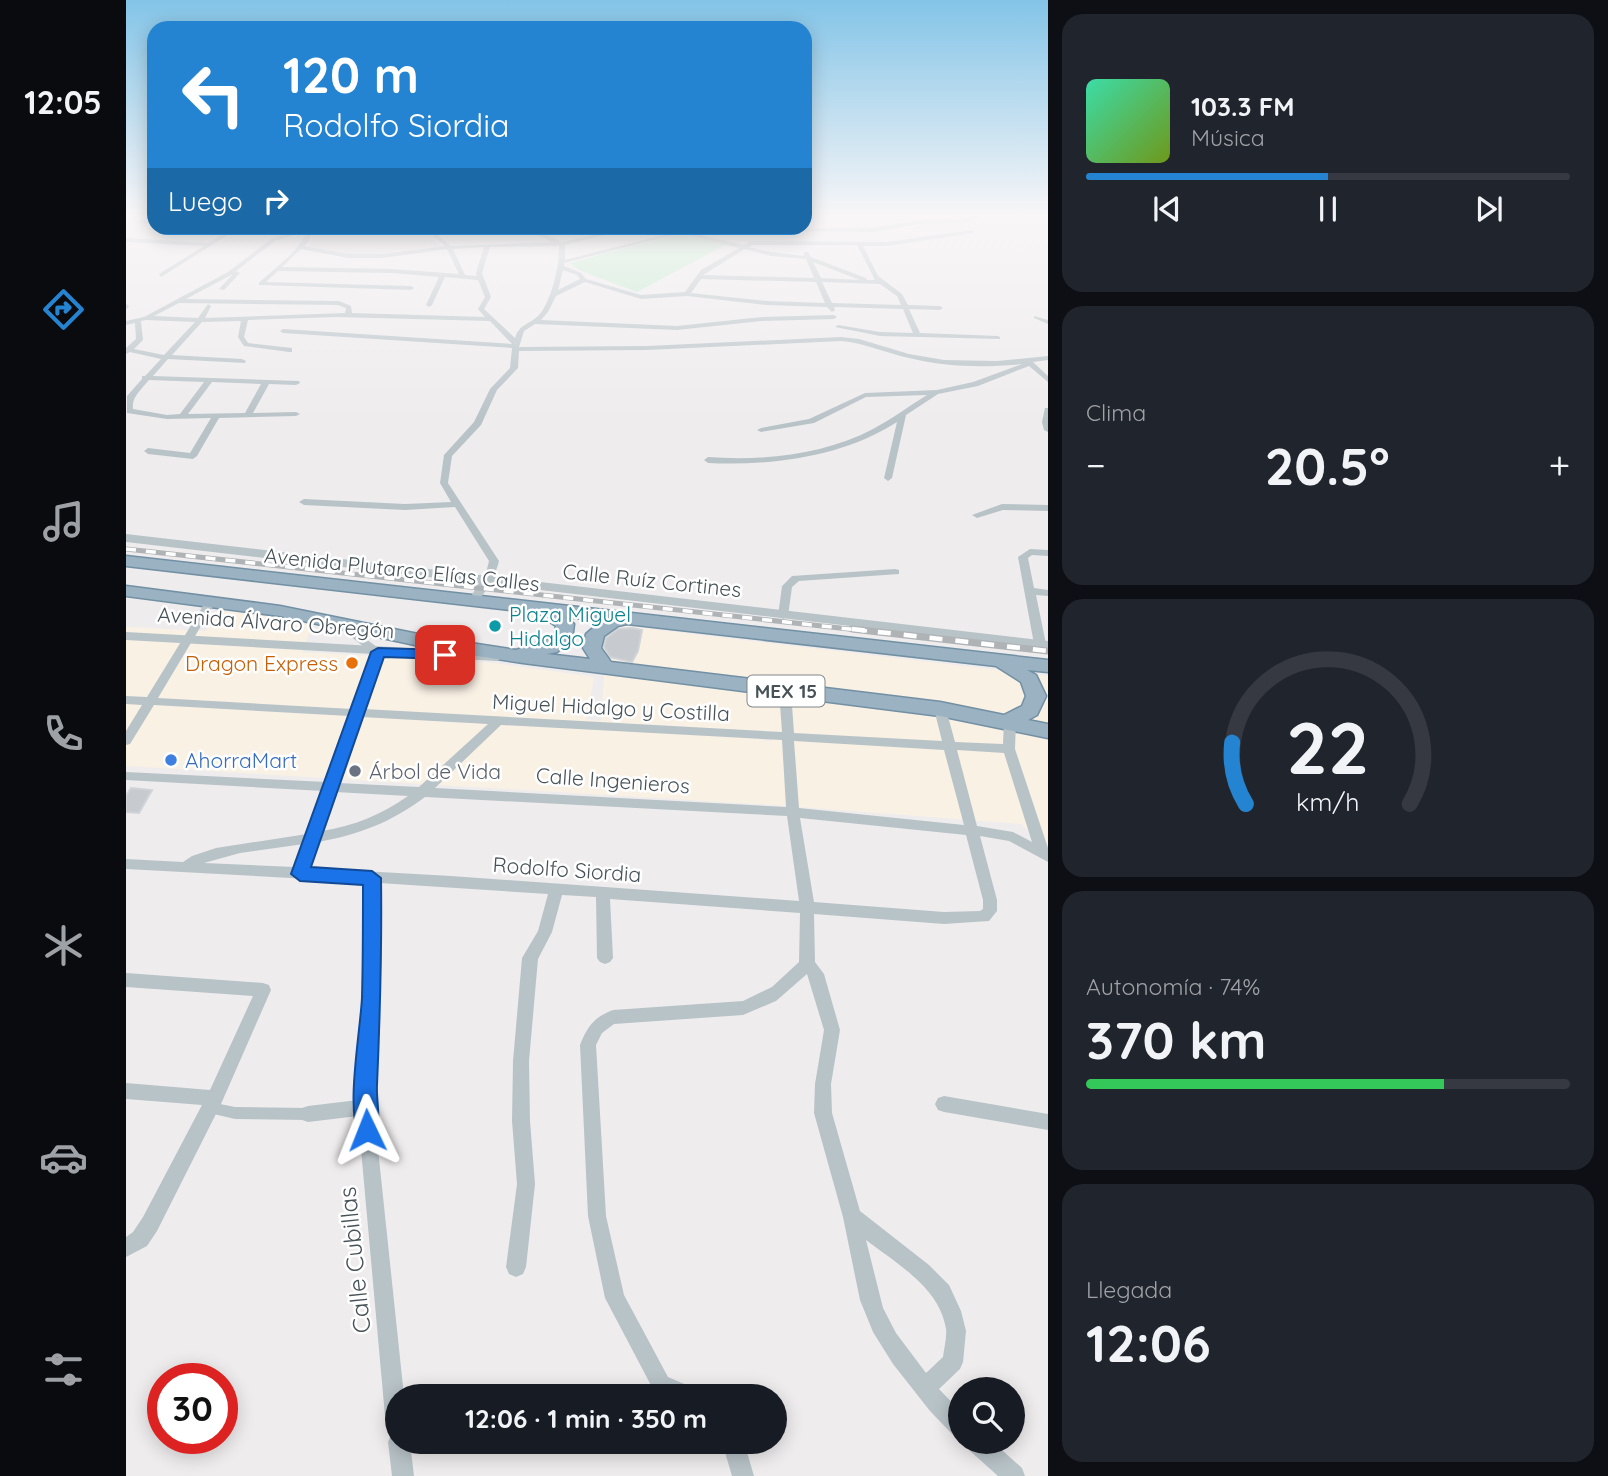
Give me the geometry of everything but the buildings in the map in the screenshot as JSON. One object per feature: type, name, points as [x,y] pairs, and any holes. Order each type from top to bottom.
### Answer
[{"type":"highway","name":"Avenida Plutarco Elías Calles","points":[[129,557],[233,573],[1048,666]]},
{"type":"highway","points":[[126,582],[243,598],[280,611]]},
{"type":"highway","name":"MEX 15","points":[[126,591],[280,611],[398,636],[523,657]]},
{"type":"highway","points":[[398,636],[516,650],[535,651],[557,646],[566,633],[565,624],[538,607]]},
{"type":"highway","points":[[606,668],[592,648],[594,634],[612,621],[630,618]]},
{"type":"highway","name":"Avenida Álvaro Obregón","points":[[523,657],[940,709],[1010,721],[1048,731]]},
{"type":"highway","points":[[993,660],[1021,673],[1042,694],[1030,710],[1010,721]]},
{"type":"street","points":[[142,319],[209,283]]},
{"type":"street","points":[[222,289],[228,283]]},
{"type":"street","points":[[262,283],[376,290],[411,288]]},
{"type":"street","points":[[376,290],[382,283]]},
{"type":"street","points":[[429,305],[439,283]]},
{"type":"street","points":[[482,283],[488,297],[481,309],[516,346]]},
{"type":"street","points":[[474,600],[486,582],[494,561],[444,483],[448,455],[478,423],[494,389],[511,373],[520,330],[542,315],[556,283]]},
{"type":"street","points":[[551,296],[578,283]]},
{"type":"street","points":[[593,283],[634,296],[687,294],[747,302],[940,308]]},
{"type":"street","points":[[687,294],[694,283]]},
{"type":"street","points":[[820,283],[841,339]]},
{"type":"street","points":[[884,283],[898,292],[917,335]]},
{"type":"street","points":[[172,301],[274,301],[348,305],[348,315]]},
{"type":"street","points":[[208,306],[200,320],[145,378],[128,406],[130,411],[141,415],[182,417],[296,414]]},
{"type":"street","points":[[127,323],[142,319],[200,320],[348,315],[490,319]]},
{"type":"street","points":[[533,322],[677,328],[762,319],[834,317]]},
{"type":"street","points":[[1036,317],[1048,322]]},
{"type":"street","points":[[245,318],[241,337],[246,345],[289,350]]},
{"type":"street","points":[[128,351],[141,338],[142,319]]},
{"type":"street","points":[[838,327],[880,334],[998,338]]},
{"type":"street","points":[[283,331],[516,346],[647,348],[851,339],[880,334]]},
{"type":"street","points":[[851,339],[934,361],[1030,363],[1048,380]]},
{"type":"street","points":[[128,351],[163,357],[242,361]]},
{"type":"street","points":[[761,430],[811,421],[865,395],[937,392],[975,384],[1045,360]]},
{"type":"street","points":[[145,378],[296,383]]},
{"type":"street","points":[[182,417],[210,380]]},
{"type":"street","points":[[248,415],[267,381]]},
{"type":"street","points":[[708,460],[751,462],[839,444],[873,433],[937,392]]},
{"type":"street","points":[[1048,410],[1045,422],[1048,430]]},
{"type":"street","points":[[888,478],[903,413]]},
{"type":"street","points":[[148,452],[192,456],[216,417]]},
{"type":"street","points":[[304,502],[405,507],[457,504]]},
{"type":"street","points":[[977,515],[1002,507],[1048,508]]},
{"type":"street","name":"Calle Ruíz Cortines","points":[[126,538],[1044,645]]},
{"type":"street","points":[[1044,645],[1023,561],[1025,553],[1048,553]]},
{"type":"street","points":[[783,616],[787,586],[796,578],[895,572]]},
{"type":"street","points":[[1029,591],[1048,593]]},
{"type":"street","points":[[126,741],[211,601]]},
{"type":"street","points":[[300,874],[378,652],[341,624]]},
{"type":"street","name":"Avenida Álvaro Obregón","points":[[126,636],[378,652],[523,657]]},
{"type":"street","points":[[661,1384],[615,1298],[597,1216],[588,1045],[592,1031],[600,1023],[613,1017],[743,1008],[763,1002],[790,984],[807,964],[807,907],[793,812],[785,691]]},
{"type":"street","name":"Miguel Hidalgo y Costilla","points":[[126,700],[1009,749]]},
{"type":"street","points":[[940,709],[973,830]]},
{"type":"street","points":[[184,868],[203,855],[311,839],[359,828],[386,816],[426,790],[499,720]]},
{"type":"street","points":[[1010,721],[1009,749],[1045,854]]},
{"type":"street","name":"Calle Ingenieros","points":[[126,776],[328,788],[426,790],[793,812],[973,830],[1013,838],[1045,854]]},
{"type":"street","name":"Rodolfo Siordia","points":[[126,864],[603,892],[973,919],[985,917],[990,911],[990,900],[973,830]]},
{"type":"street","name":"Calle Cubillas","points":[[372,878],[372,999],[366,1107],[393,1384]]},
{"type":"street","points":[[516,1267],[526,1184],[521,1121],[521,1061],[530,958],[545,932],[556,889]]},
{"type":"street","points":[[603,892],[606,958]]},
{"type":"street","points":[[807,964],[816,974],[832,1030],[823,1084],[824,1113],[852,1217],[867,1289],[876,1315],[926,1387],[948,1412]]},
{"type":"street","points":[[126,980],[263,990],[213,1103],[150,1224],[140,1239],[126,1248]]},
{"type":"street","points":[[126,1091],[213,1103],[235,1112],[308,1114],[366,1107]]},
{"type":"street","points":[[944,1104],[1048,1122]]},
{"type":"street","points":[[852,1217],[922,1272],[942,1292],[951,1311],[956,1331],[953,1362],[926,1387]]},
{"type":"street","points":[[400,1454],[403,1476]]},
{"type":"street","points":[[737,1454],[743,1476]]},
{"type":"street","points":[[990,1454],[1014,1476]]},
{"type":"shaded area","points":[[222,607],[275,615],[308,625],[311,629],[302,652],[493,663],[594,677],[586,719],[601,721],[605,660],[592,648],[600,633],[617,625],[1048,676],[1048,850],[1021,824],[773,805],[126,766],[126,627],[206,631]],"holes":[[[617,723],[772,732],[772,741]]]},
{"type":"green space","points":[[613,283],[654,283],[637,292]]},
{"type":"railway","points":[[126,549],[867,631]]},
{"type":"railway","points":[[852,629],[1048,651]]},
{"type":"place","name":"Plaza Miguel Hidalgo","points":[[495,626]]},
{"type":"place","name":"Dragon Express","points":[[352,663]]},
{"type":"place","name":"AhorraMart","points":[[171,760]]},
{"type":"place","name":"Árbol de Vida","points":[[355,771]]},
{"type":"route","points":[[367,1130],[367,1047],[372,999],[372,878],[300,874],[378,652],[445,655]]}]
